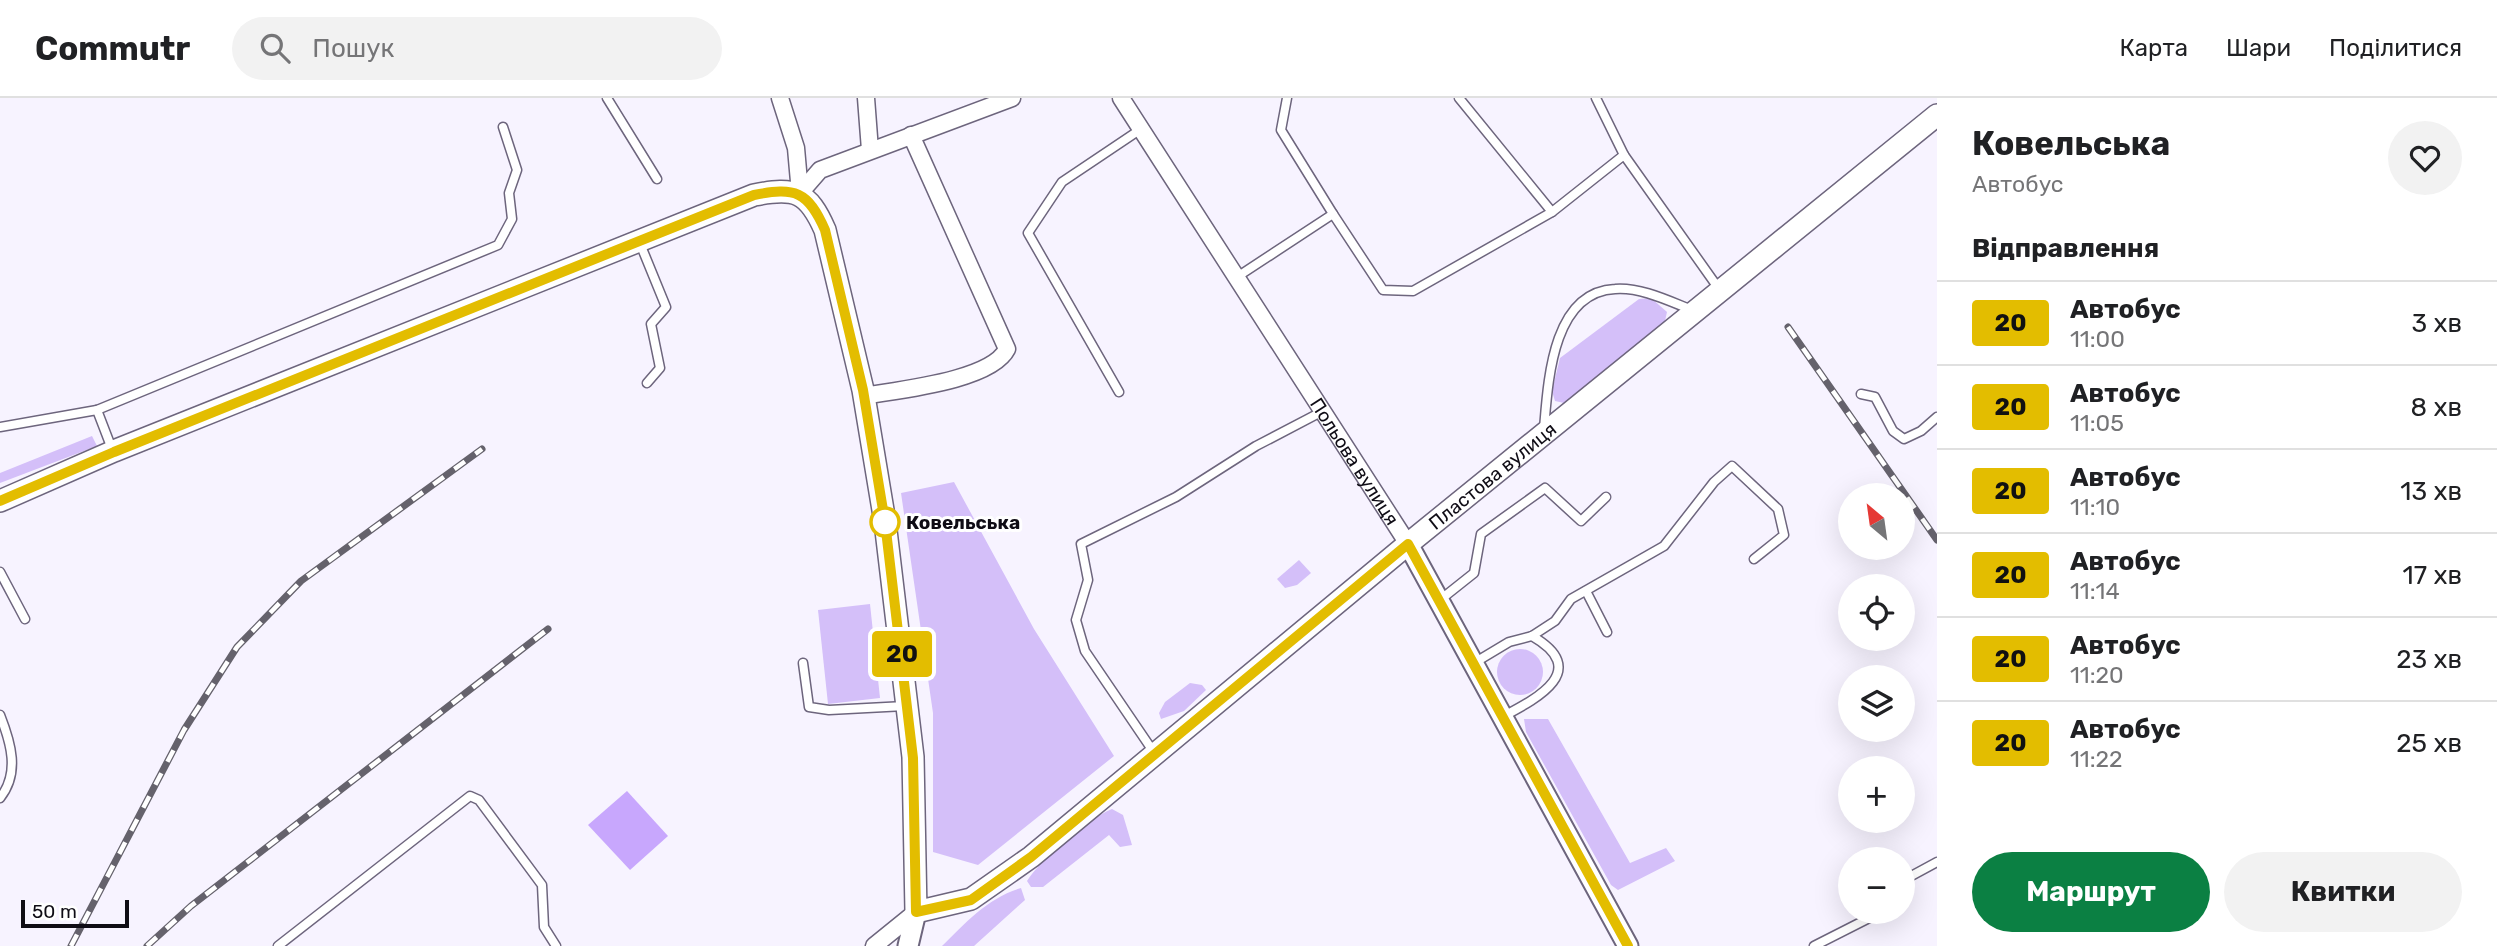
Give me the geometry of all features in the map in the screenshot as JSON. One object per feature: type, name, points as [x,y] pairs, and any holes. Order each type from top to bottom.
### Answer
[{"type":"main road","name":"Пластова вулиця","points":[[916,912],[971,900],[1031,857],[1408,544],[1937,115]]},
{"type":"main road","points":[[0,501],[114,452],[754,195],[781,190],[800,193],[817,211],[825,230],[864,396],[885,522],[909,706],[913,758],[916,912]]},
{"type":"street","points":[[780,98],[796,148],[800,193]]},
{"type":"street","points":[[866,98],[870,150]]},
{"type":"street","points":[[800,193],[820,170],[1012,98]]},
{"type":"street","name":"Польова вулиця","points":[[1121,98],[1408,544],[1629,946]]},
{"type":"street","points":[[864,396],[956,378],[996,361],[1007,349],[911,135]]},
{"type":"street","points":[[908,946],[916,912]]},
{"type":"street","name":"Пластова вулиця","points":[[874,946],[916,912]]},
{"type":"lane","points":[[607,98],[657,179]]},
{"type":"lane","points":[[1287,98],[1281,130],[1383,290],[1413,291],[1552,212],[1624,155]]},
{"type":"lane","points":[[1459,98],[1552,212]]},
{"type":"lane","points":[[1596,98],[1624,155],[1721,291]]},
{"type":"lane","points":[[0,427],[97,410],[498,245],[512,219],[509,192],[517,170],[503,127]]},
{"type":"lane","points":[[1119,392],[1028,233],[1062,182],[1141,129]]},
{"type":"lane","points":[[1237,277],[1333,214]]},
{"type":"lane","points":[[639,241],[666,307],[651,324],[660,368],[647,383]]},
{"type":"lane","points":[[1544,434],[1552,364],[1561,328],[1582,301],[1614,289],[1657,296],[1695,312]]},
{"type":"lane","points":[[1861,394],[1875,397],[1893,431],[1904,439],[1922,431],[1937,417]]},
{"type":"lane","points":[[97,410],[114,452]]},
{"type":"lane","points":[[1156,755],[1085,651],[1076,620],[1088,580],[1081,544],[1176,497],[1256,446],[1323,411]]},
{"type":"lane","points":[[1474,663],[1509,642],[1532,636],[1555,621],[1571,599],[1664,546],[1714,482],[1732,466],[1777,509],[1781,522],[1784,535],[1754,559]]},
{"type":"lane","points":[[1440,600],[1474,573],[1481,534],[1545,488],[1581,521],[1606,496]]},
{"type":"lane","points":[[0,572],[25,619]]},
{"type":"lane","points":[[1586,591],[1607,632]]},
{"type":"lane","points":[[1504,717],[1540,697],[1555,685],[1558,673],[1555,658],[1543,642],[1532,636]]},
{"type":"lane","points":[[803,663],[809,707],[829,710],[909,706]]},
{"type":"lane","points":[[0,715],[12,761],[10,782],[0,798]]},
{"type":"lane","points":[[278,946],[470,796],[479,800],[542,885],[544,927],[556,946]]},
{"type":"lane","points":[[1915,874],[1937,862]]},
{"type":"lane","points":[[1814,946],[1857,924]]},
{"type":"shaded area","points":[[1651,298],[1667,312],[1665,321],[1564,403],[1555,401],[1552,391],[1560,358],[1639,299]]},
{"type":"shaded area","points":[[92,436],[97,446],[0,483],[0,473]]},
{"type":"shaded area","points":[[954,482],[1034,629],[1114,756],[978,865],[933,852],[933,713],[901,493]]},
{"type":"shaded area","points":[[1299,560],[1311,573],[1297,585],[1285,588],[1277,579]]},
{"type":"shaded area","points":[[870,604],[880,698],[828,704],[818,610]]},
{"type":"shaded area","points":[[1520,649],[1537,655],[1543,672],[1537,689],[1520,695],[1503,689],[1497,672],[1503,655]]},
{"type":"shaded area","points":[[1190,683],[1202,685],[1206,690],[1184,711],[1161,719],[1159,713],[1165,702]]},
{"type":"shaded area","points":[[1524,719],[1548,719],[1630,863],[1666,848],[1675,861],[1618,890],[1611,885],[1526,732]]},
{"type":"shaded area","points":[[627,791],[668,836],[630,870],[588,825]]},
{"type":"shaded area","points":[[1112,809],[1123,815],[1132,845],[1120,847],[1109,835],[1043,887],[1031,887],[1027,881],[1054,851],[1101,814]]},
{"type":"shaded area","points":[[1021,888],[1025,900],[974,946],[942,946],[988,904]]},
{"type":"railway","points":[[1788,327],[1937,540]]},
{"type":"railway","points":[[71,946],[184,730],[237,647],[301,581],[482,449]]},
{"type":"railway","points":[[147,946],[191,906],[548,629]]},
{"type":"bus line","name":"20","points":[[0,501],[114,452],[754,195],[781,190],[800,193],[817,211],[825,230],[863,390],[885,522],[913,758],[916,912],[971,900],[1031,857],[1408,544],[1628,946]]},
{"type":"place","name":"Ковельська","points":[[885,522]]}]
